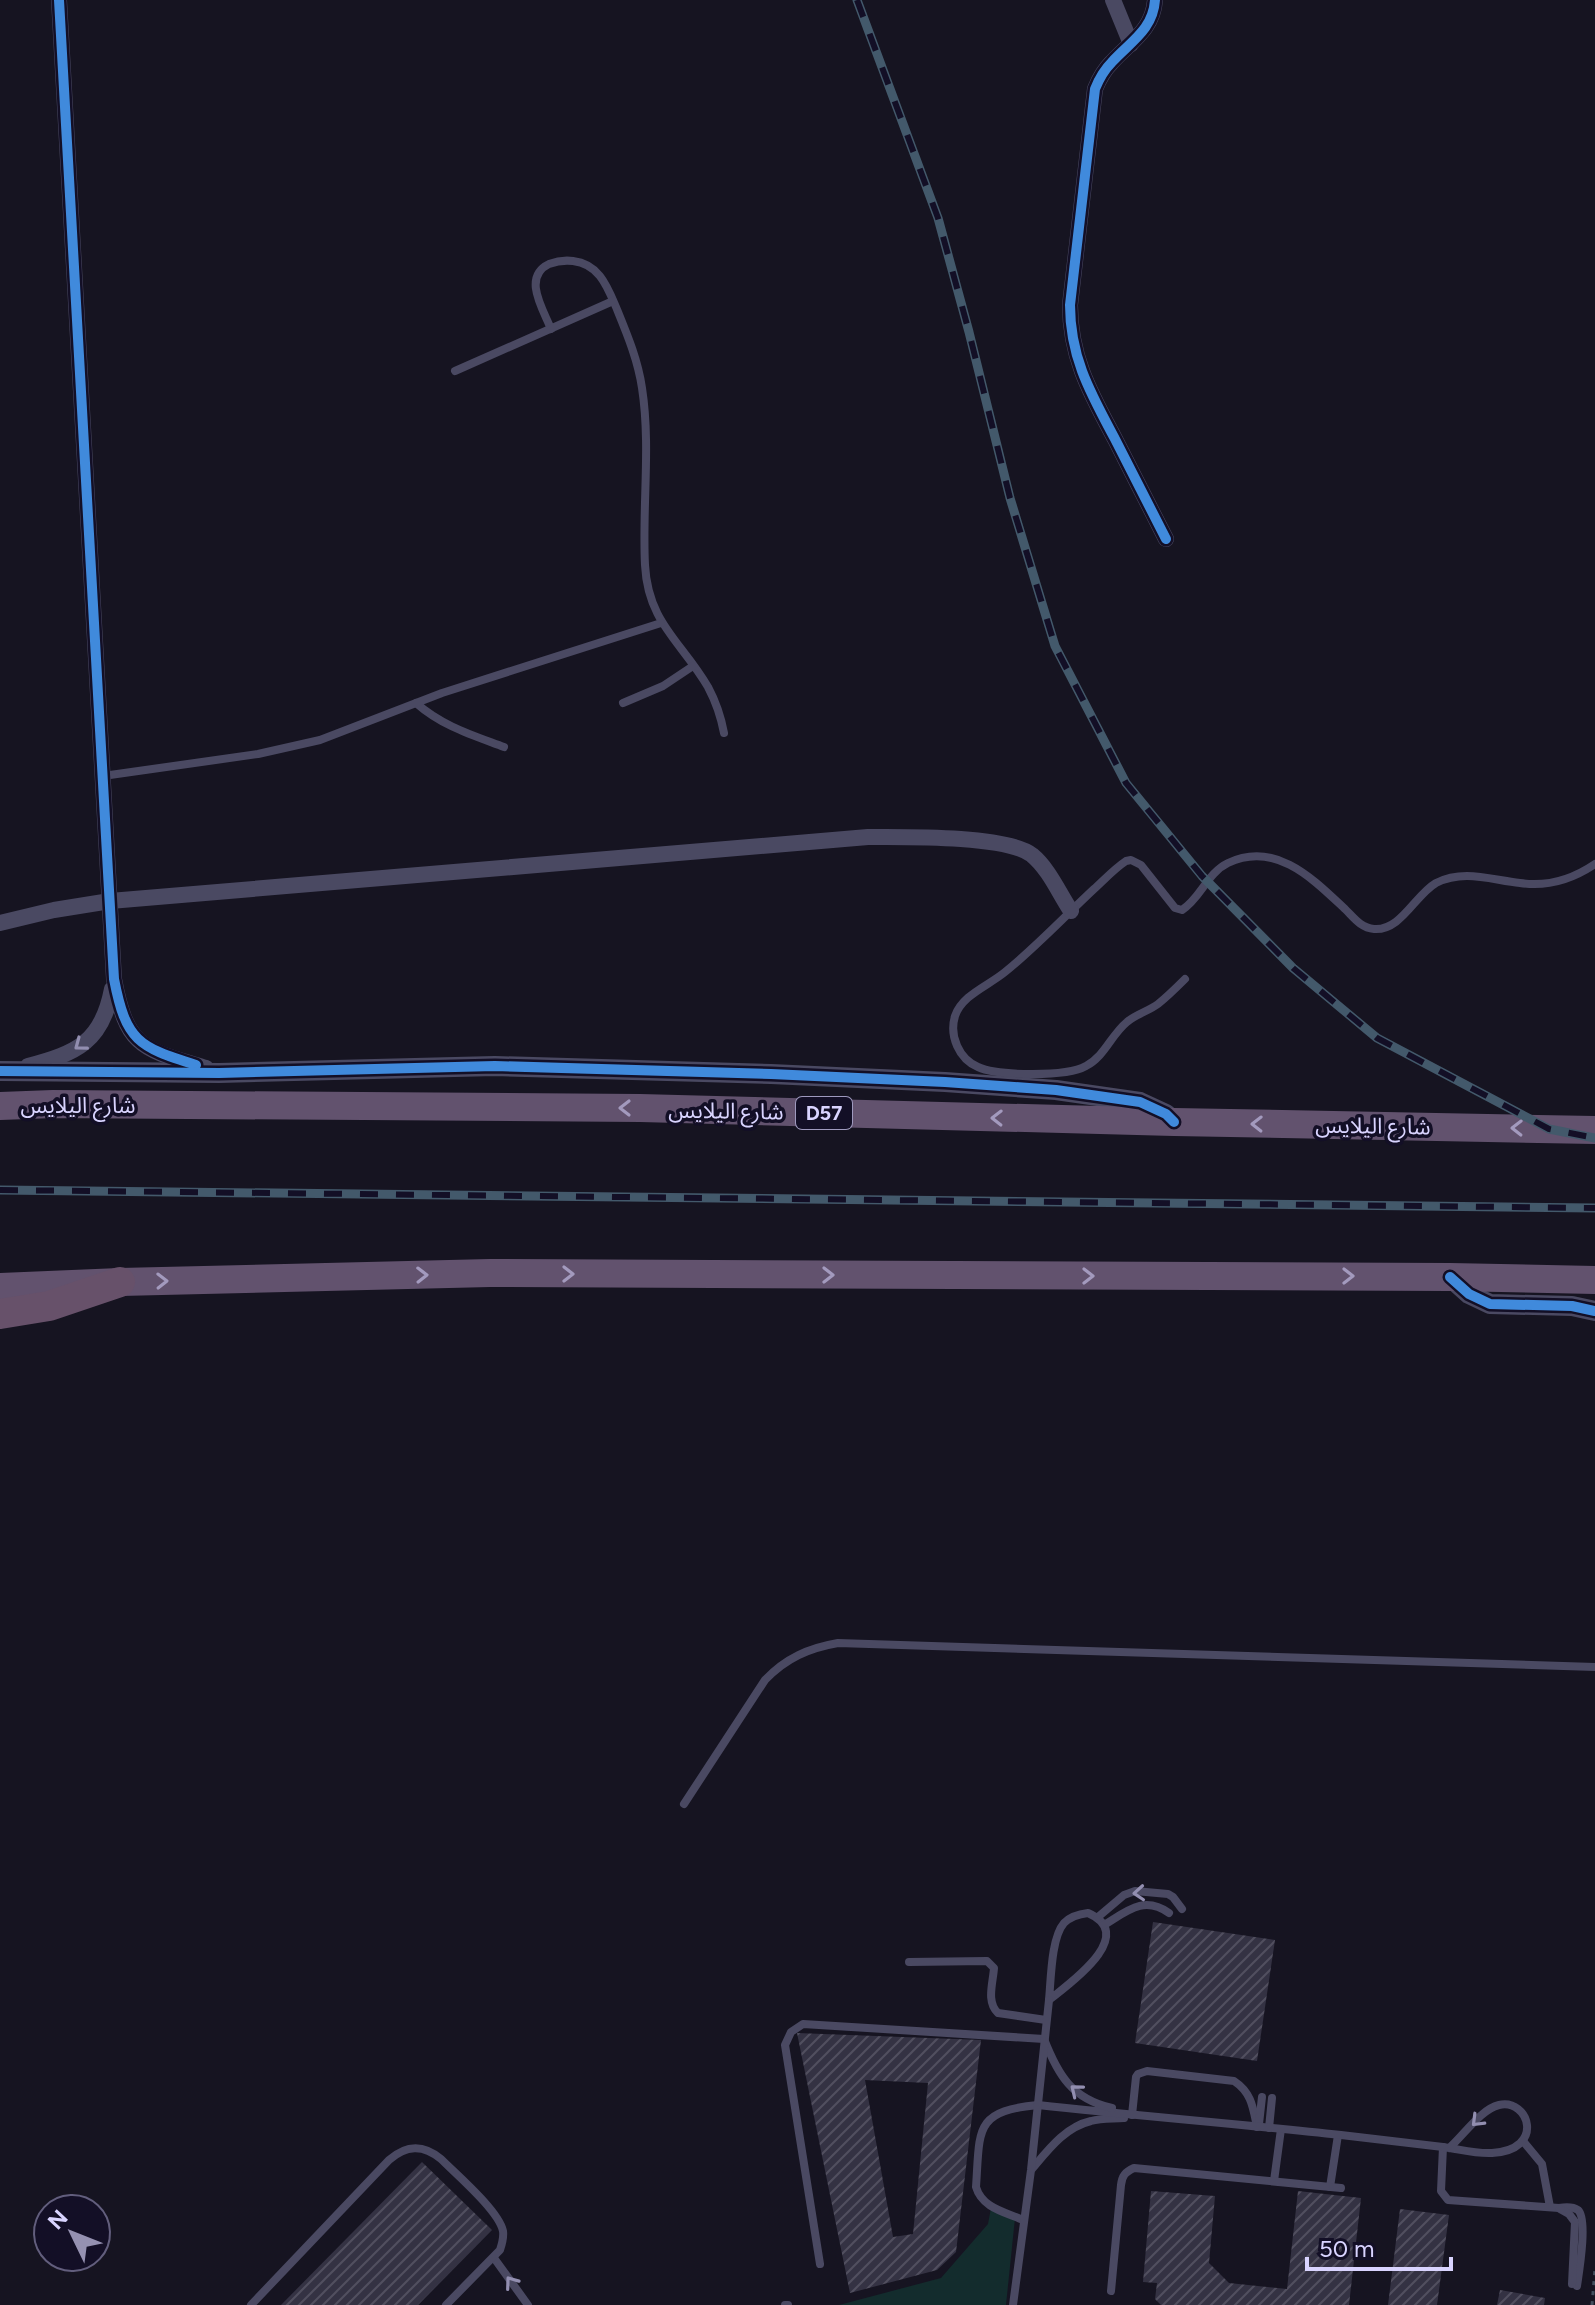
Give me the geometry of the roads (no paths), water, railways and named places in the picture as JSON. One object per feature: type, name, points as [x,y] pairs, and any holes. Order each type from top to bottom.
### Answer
[{"type":"highway","name":"شارع اليلايس","points":[[0,1106],[640,1108],[1595,1130]]},
{"type":"highway","points":[[0,1287],[490,1273],[1595,1280]]},
{"type":"highway","points":[[0,1314],[49,1306],[120,1282]]},
{"type":"street","points":[[59,0],[114,979],[121,1014],[142,1044],[162,1055],[219,1073]]},
{"type":"street","points":[[1113,0],[1131,44]]},
{"type":"street","points":[[1155,0],[1146,29],[1105,70],[1092,100],[1070,322],[1075,355],[1087,386],[1166,539]]},
{"type":"street","points":[[0,923],[110,901],[836,838],[900,837],[1020,848],[1038,860],[1071,911]]},
{"type":"street","points":[[4,1071],[59,1058],[81,1046],[104,1018],[114,979]]},
{"type":"street","points":[[4,1071],[219,1073],[495,1066],[771,1074],[1056,1090],[1140,1102],[1166,1114],[1174,1122]]},
{"type":"street","points":[[1450,1277],[1469,1294],[1490,1304],[1572,1306],[1595,1311]]},
{"type":"lane","points":[[551,329],[536,290],[535,282],[541,270],[552,263],[571,261],[590,267],[603,279],[613,301],[637,360],[642,387],[645,415],[645,564],[650,594],[661,623],[715,702],[724,733]]},
{"type":"lane","points":[[455,371],[613,301]]},
{"type":"lane","points":[[103,776],[289,748],[661,623]]},
{"type":"lane","points":[[623,703],[663,686],[693,666]]},
{"type":"lane","points":[[416,703],[456,730],[504,747]]},
{"type":"lane","points":[[1185,979],[1158,1004],[1127,1022],[1103,1053],[1083,1068],[1073,1071],[1047,1074],[987,1070],[971,1064],[959,1051],[954,1035],[955,1017],[959,1009],[1012,966],[1126,861],[1141,865],[1175,908],[1182,910],[1209,878],[1228,863],[1264,857],[1278,860],[1301,870],[1362,926],[1378,930],[1394,924],[1423,892],[1448,878],[1475,875],[1521,883],[1548,883],[1575,876],[1595,864]]},
{"type":"lane","points":[[684,1804],[765,1680],[797,1655],[824,1645],[1595,1667]]},
{"type":"lane","points":[[1098,1917],[1124,1895],[1135,1891],[1168,1894],[1182,1909]]},
{"type":"lane","points":[[1104,1925],[1141,1904],[1151,1904],[1169,1913]]},
{"type":"lane","points":[[1013,2305],[1031,2170],[1046,2020],[1057,1935],[1065,1923],[1076,1915],[1088,1913],[1098,1917],[1106,1935],[1103,1945],[1090,1967],[1049,2000]]},
{"type":"lane","points":[[909,1962],[987,1961],[994,1968],[993,2009],[998,2013],[1046,2020]]},
{"type":"lane","points":[[820,2264],[785,2045],[791,2032],[803,2024],[816,2024],[1044,2039]]},
{"type":"lane","points":[[1044,2039],[1053,2063],[1069,2085],[1090,2101],[1132,2115]]},
{"type":"lane","points":[[1132,2115],[1135,2082],[1138,2074],[1147,2071],[1234,2081],[1249,2095],[1262,2127]]},
{"type":"lane","points":[[1262,2127],[1267,2098]]},
{"type":"lane","points":[[1023,2220],[991,2206],[978,2195],[976,2187],[982,2129],[995,2114],[1014,2107],[1038,2105],[1338,2135],[1446,2147],[1491,2153],[1516,2148],[1523,2141],[1527,2131],[1526,2120],[1521,2111],[1511,2105],[1500,2104],[1482,2115],[1446,2147],[1441,2191],[1448,2200],[1554,2208],[1569,2214],[1575,2222],[1575,2285]]},
{"type":"lane","points":[[1031,2170],[1059,2140],[1081,2125],[1132,2115]]},
{"type":"lane","points":[[1274,2181],[1281,2129]]},
{"type":"lane","points":[[1330,2187],[1338,2135]]},
{"type":"lane","points":[[1523,2141],[1542,2164],[1554,2208]]},
{"type":"lane","points":[[251,2305],[389,2160],[409,2147],[432,2151],[493,2212],[503,2229],[500,2250],[446,2305]]},
{"type":"lane","points":[[1111,2291],[1121,2185],[1127,2171],[1141,2168],[1341,2188]]},
{"type":"lane","points":[[494,2258],[528,2305]]},
{"type":"lane","points":[[456,2296],[462,2305]]},
{"type":"railway","points":[[857,0],[938,218],[1010,498],[1055,646],[1126,783],[1202,876],[1293,968],[1377,1038],[1549,1129],[1595,1138]]},
{"type":"railway","points":[[0,1190],[1595,1208]]}]
